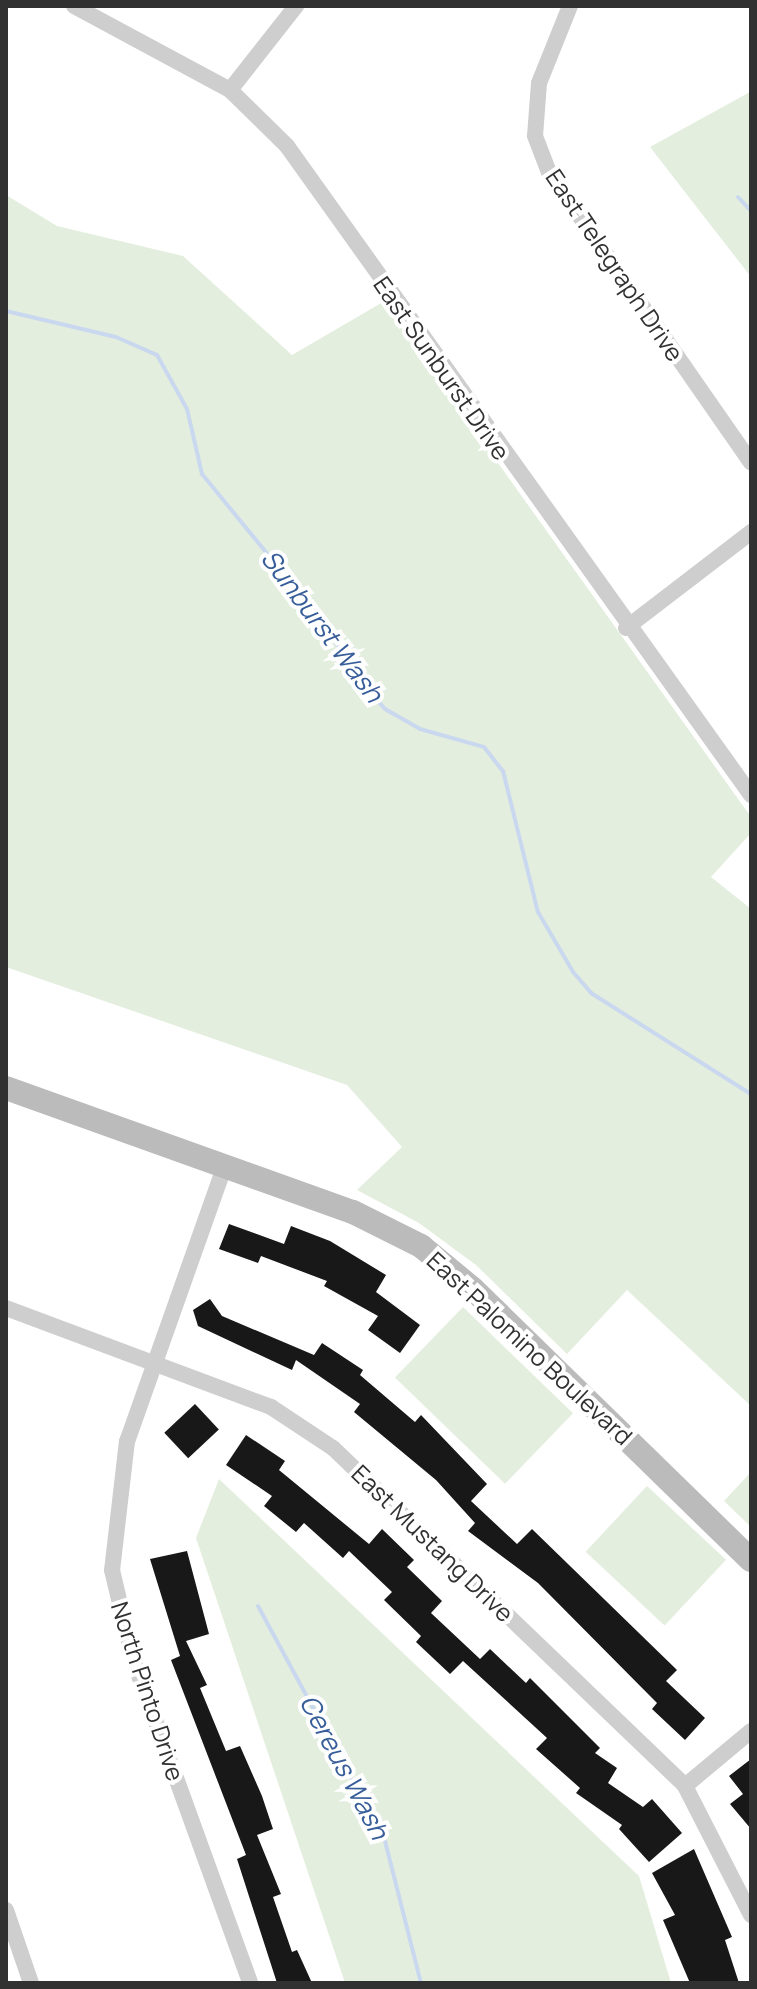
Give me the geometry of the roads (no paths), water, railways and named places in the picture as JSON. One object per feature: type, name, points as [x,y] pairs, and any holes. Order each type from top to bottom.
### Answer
[{"type":"street","name":"East Sunburst Drive","points":[[74,6],[230,90],[287,146],[626,628],[751,795]]},
{"type":"street","points":[[230,90],[296,6]]},
{"type":"street","name":"East Telegraph Drive","points":[[570,6],[539,83],[535,136],[549,172],[751,463]]},
{"type":"street","points":[[626,628],[751,532]]},
{"type":"street","name":"East Palomino Boulevard","points":[[6,1088],[353,1212],[421,1246],[473,1289],[751,1560]]},
{"type":"street","name":"North Pinto Drive","points":[[225,1165],[127,1441],[112,1570],[133,1659],[250,1983]]},
{"type":"street","name":"East Mustang Drive","points":[[6,1308],[155,1360],[271,1407],[333,1448],[685,1786],[751,1915]]},
{"type":"street","points":[[685,1786],[751,1731]]},
{"type":"street","points":[[6,1910],[31,1983]]},
{"type":"waterway","points":[[738,197],[751,211]]},
{"type":"waterway","name":"Sunburst Wash","points":[[6,311],[116,337],[157,355],[187,409],[202,474],[324,623],[358,679],[385,709],[420,729],[484,747],[503,771],[538,912],[573,972],[591,993],[751,1094]]},
{"type":"waterway","name":"Cereus Wash","points":[[258,1606],[385,1841],[421,1983]]}]
